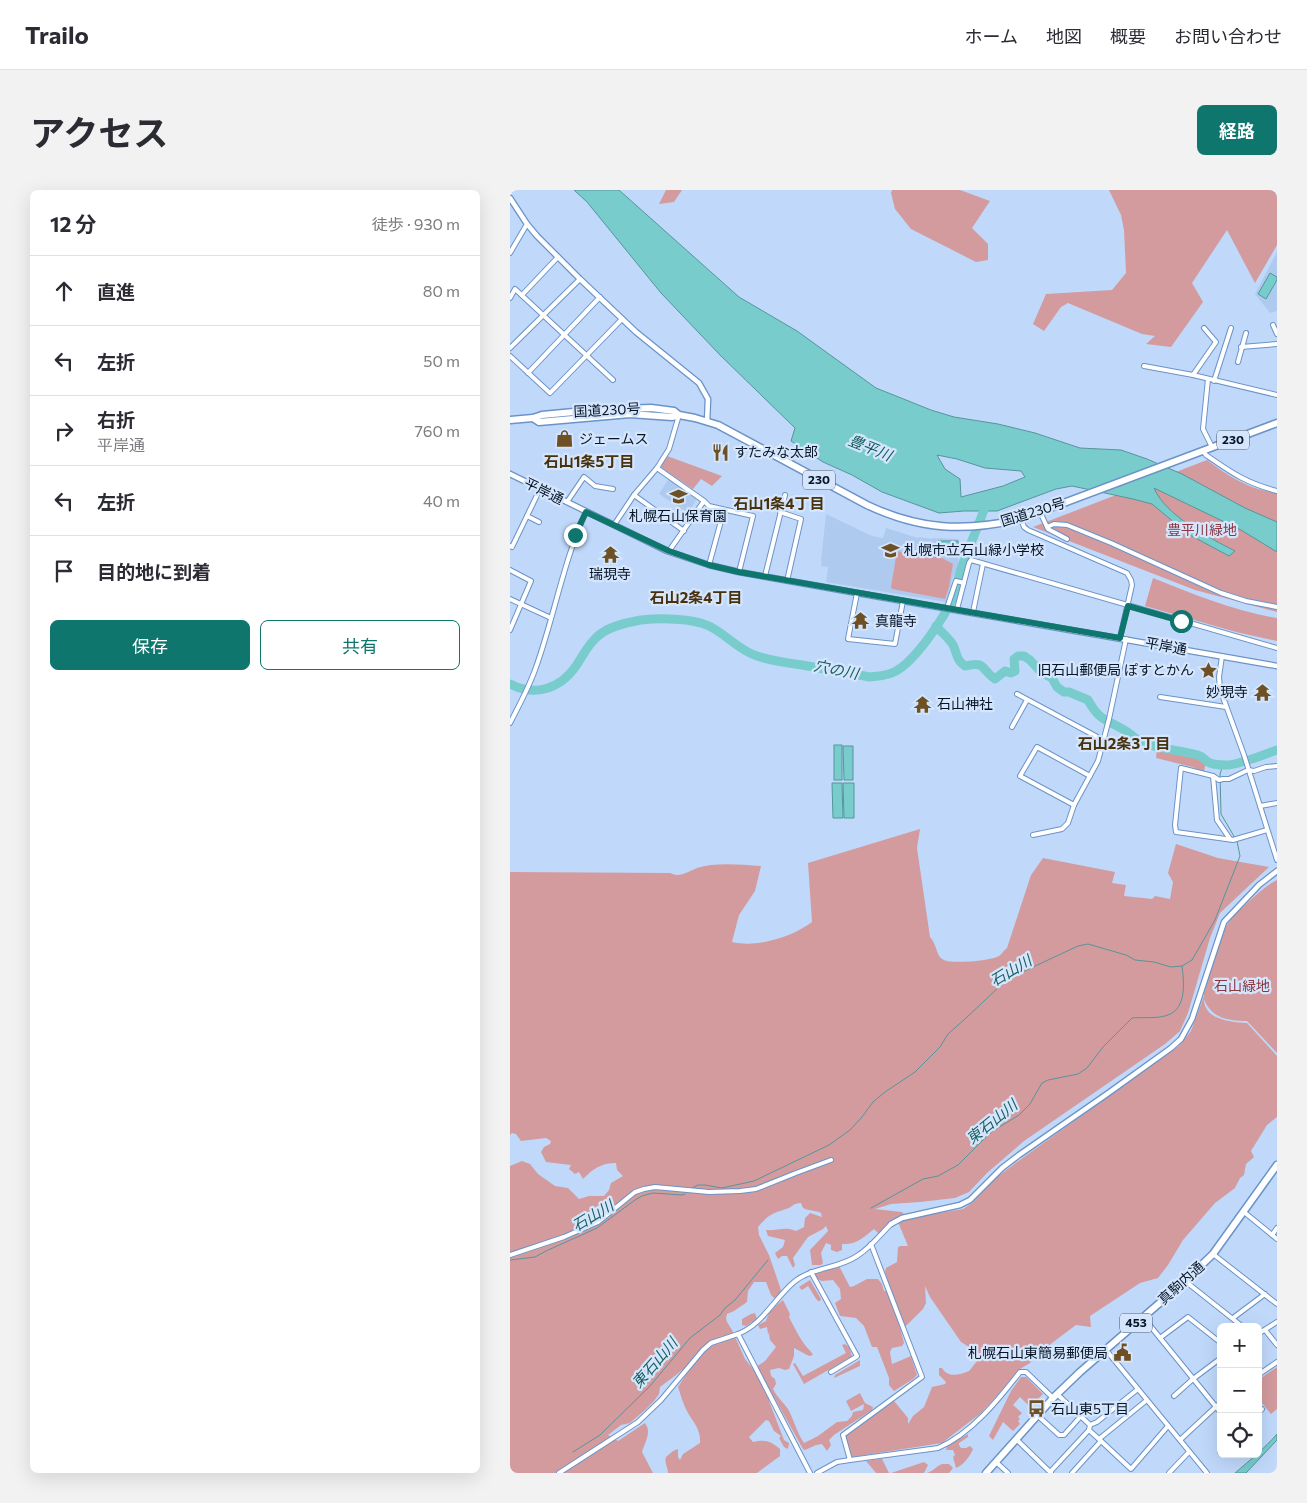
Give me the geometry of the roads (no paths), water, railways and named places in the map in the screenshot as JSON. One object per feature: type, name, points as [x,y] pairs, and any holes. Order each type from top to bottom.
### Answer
[{"type":"highway","name":"国道230号","points":[[510,420],[533,418],[542,415],[628,408],[674,411],[679,415],[718,425],[884,513],[912,522],[944,527],[989,525],[1021,519],[1277,423]]},
{"type":"highway","name":"真駒内通","points":[[986,1473],[1055,1396],[1213,1254],[1277,1165]]},
{"type":"street","points":[[510,198],[527,224],[580,279],[622,319],[699,383],[708,399],[707,422]]},
{"type":"street","points":[[510,253],[527,224]]},
{"type":"street","points":[[522,294],[558,257]]},
{"type":"street","points":[[510,348],[580,279]]},
{"type":"street","points":[[510,298],[515,289],[522,294],[612,380]]},
{"type":"street","points":[[528,373],[600,297]]},
{"type":"street","points":[[510,356],[550,393],[622,319]]},
{"type":"street","points":[[1273,325],[1277,334]]},
{"type":"street","points":[[1193,376],[1216,342],[1204,328]]},
{"type":"street","points":[[1214,381],[1231,328]]},
{"type":"street","points":[[1238,362],[1246,333]]},
{"type":"street","points":[[1241,347],[1277,344]]},
{"type":"street","points":[[1144,366],[1277,395]]},
{"type":"street","points":[[1208,379],[1203,429],[1212,447]]},
{"type":"street","points":[[614,525],[669,449],[679,415]]},
{"type":"street","points":[[1203,451],[1232,474],[1257,485],[1277,490]]},
{"type":"street","points":[[656,468],[704,501],[708,506],[753,516],[739,572]]},
{"type":"street","name":"平岸通","points":[[510,474],[669,551],[709,565],[787,581],[1277,666]]},
{"type":"street","points":[[567,502],[584,477],[595,486],[613,489]]},
{"type":"street","points":[[510,546],[512,547],[540,489]]},
{"type":"street","points":[[634,495],[684,531]]},
{"type":"street","points":[[765,576],[785,495]]},
{"type":"street","points":[[669,551],[704,501]]},
{"type":"street","points":[[709,565],[724,510]]},
{"type":"street","points":[[510,723],[512,716],[525,696],[535,670],[575,535],[586,512]]},
{"type":"street","points":[[780,512],[801,519],[787,581]]},
{"type":"street","points":[[1042,512],[1047,527],[1067,539]]},
{"type":"street","points":[[527,516],[539,522]]},
{"type":"street","points":[[1021,519],[1024,527],[1028,530],[1127,573],[1132,586],[1120,638]]},
{"type":"street","points":[[1047,527],[1054,524],[1067,525],[1221,593],[1277,608]]},
{"type":"street","points":[[956,609],[971,560],[1277,648]]},
{"type":"street","points":[[973,612],[983,564]]},
{"type":"street","points":[[510,570],[532,580],[511,624],[510,630]]},
{"type":"street","points":[[945,608],[956,581],[964,584]]},
{"type":"street","points":[[857,593],[848,639],[895,644],[903,601]]},
{"type":"street","points":[[510,599],[551,618]]},
{"type":"street","points":[[1034,835],[1062,829],[1068,823],[1074,804],[1098,761],[1126,639]]},
{"type":"street","points":[[1222,656],[1219,677],[1220,689],[1244,755],[1277,860]]},
{"type":"street","points":[[1017,694],[1103,740]]},
{"type":"street","points":[[1160,697],[1226,707]]},
{"type":"street","points":[[1012,727],[1027,700]]},
{"type":"street","points":[[1074,804],[1020,776],[1037,747],[1090,776]]},
{"type":"street","points":[[1248,768],[1254,771],[1277,766]]},
{"type":"street","points":[[1248,768],[1229,779],[1221,780],[1213,776],[1181,768],[1174,825],[1176,832],[1232,840],[1268,830]]},
{"type":"street","points":[[1213,776],[1217,820],[1232,840]]},
{"type":"street","points":[[1260,806],[1277,803]]},
{"type":"street","points":[[559,1473],[638,1422],[661,1400],[703,1350],[711,1343],[738,1334],[754,1326],[794,1282],[811,1272],[857,1256],[890,1224],[902,1218],[960,1205],[970,1200],[1002,1168],[1019,1155],[1171,1048],[1181,1039],[1192,1020],[1224,922],[1259,885],[1277,871]]},
{"type":"street","points":[[510,1255],[564,1238],[598,1222],[635,1192],[644,1188],[740,1192],[756,1189],[831,1160]]},
{"type":"street","points":[[1244,1212],[1277,1239]]},
{"type":"street","points":[[1272,1235],[1277,1228]]},
{"type":"street","points":[[850,1460],[843,1435],[922,1377],[871,1244]]},
{"type":"street","points":[[1213,1254],[1277,1304]]},
{"type":"street","points":[[811,1272],[857,1356],[831,1372]]},
{"type":"street","points":[[1185,1281],[1239,1323]]},
{"type":"street","points":[[1233,1318],[1265,1294]]},
{"type":"street","points":[[1143,1317],[1217,1408]]},
{"type":"street","points":[[1160,1338],[1188,1317],[1217,1340]]},
{"type":"street","points":[[1262,1332],[1277,1322]]},
{"type":"street","points":[[1265,1330],[1277,1345]]},
{"type":"street","points":[[738,1334],[810,1473]]},
{"type":"street","points":[[1106,1350],[1207,1473]]},
{"type":"street","points":[[1174,1396],[1217,1361]]},
{"type":"street","points":[[1262,1372],[1277,1362]]},
{"type":"street","points":[[818,1473],[837,1462],[938,1448],[950,1443],[966,1431],[992,1406],[1020,1372],[1026,1372],[1080,1416],[1100,1440],[1131,1468],[1168,1426]]},
{"type":"street","points":[[1016,1439],[1050,1472],[1089,1427],[1138,1389]]},
{"type":"street","points":[[1072,1473],[1100,1440],[1147,1400]]},
{"type":"street","points":[[1180,1440],[1215,1406]]},
{"type":"street","points":[[1037,1416],[1058,1435],[1064,1435],[1080,1416]]},
{"type":"street","points":[[1169,1473],[1189,1452]]},
{"type":"street","points":[[996,1462],[1008,1473]]},
{"type":"water","name":"豊平川","points":[[574,190],[619,190],[739,297],[797,331],[876,388],[954,417],[998,424],[1035,433],[1080,448],[1121,450],[1147,459],[1182,474],[1245,508],[1277,522],[1277,552],[1241,530],[1154,488],[1168,508],[1178,517],[1235,551],[1229,556],[1188,534],[1152,504],[1072,486],[1056,489],[997,511],[939,513],[882,492],[852,475],[823,462],[791,441],[795,428],[720,355],[661,293],[587,202]],"holes":[[[937,455],[985,468],[1021,471],[1025,477],[1003,486],[961,497],[960,479],[945,469]]]},
{"type":"water","points":[[1270,273],[1277,277],[1277,280],[1266,299],[1258,294]]},
{"type":"water","points":[[938,541],[958,541],[958,550],[938,549]]},
{"type":"water","points":[[834,745],[842,745],[842,780],[834,780]]},
{"type":"water","points":[[843,746],[853,746],[853,780],[844,780]]},
{"type":"water","points":[[832,783],[842,783],[843,818],[833,818]]},
{"type":"water","points":[[843,783],[854,783],[854,818],[844,818]]},
{"type":"water","points":[[1277,1434],[1277,1440],[1262,1456],[1262,1450]]},
{"type":"water","points":[[1253,1458],[1260,1458],[1246,1473],[1235,1473]]},
{"type":"waterway","name":"穴の川","points":[[510,684],[529,690],[546,689],[570,674],[592,642],[600,634],[613,627],[627,623],[657,619],[676,619],[702,623],[715,629],[744,650],[779,662],[870,677],[890,674],[912,658],[944,615],[955,592],[961,569],[987,501]]},
{"type":"waterway","name":"穴の川","points":[[936,626],[951,642],[958,659],[965,666],[980,665],[995,679],[1005,671],[1011,673],[1015,671],[1014,659],[1018,656],[1024,656],[1041,672],[1052,678],[1057,687],[1064,692],[1069,692],[1088,700],[1100,716],[1141,742],[1198,755],[1210,763],[1220,765],[1236,764],[1277,750]]},
{"type":"waterway","name":"石山川","points":[[1223,765],[1220,774],[1221,814],[1235,838]]},
{"type":"waterway","name":"石山川","points":[[692,1188],[698,1185],[722,1188],[754,1181],[829,1145],[850,1130],[873,1102],[915,1072],[940,1047],[948,1034],[1001,985],[1018,974],[1078,946],[1088,944],[1126,955],[1135,960],[1154,962],[1171,967],[1182,966],[1192,960],[1215,920],[1240,856],[1237,841]]},
{"type":"waterway","name":"東石山川","points":[[871,1208],[923,1179],[938,1176],[958,1165],[993,1131],[1019,1115],[1030,1104],[1042,1083],[1078,1074],[1087,1068],[1103,1047],[1132,1018],[1159,1017],[1174,1012],[1183,994],[1182,966]]},
{"type":"waterway","name":"石山川","points":[[510,1260],[535,1257],[597,1228],[642,1196],[653,1193],[685,1194]]},
{"type":"waterway","name":"東石山川","points":[[573,1452],[600,1435],[650,1386],[690,1338],[720,1315],[768,1260]]},
{"type":"place","name":"ジェームス","points":[[565,439]]},
{"type":"place","name":"すたみな太郎","points":[[720,452]]},
{"type":"place","name":"札幌石山保育園","points":[[678,496]]},
{"type":"place","name":"札幌市立石山緑小学校","points":[[890,550]]},
{"type":"place","name":"瑞現寺","points":[[610,554]]},
{"type":"place","name":"真龍寺","points":[[861,621]]},
{"type":"place","name":"旧石山郵便局 ぽすとかん","points":[[1208,670]]},
{"type":"place","name":"妙現寺","points":[[1262,692]]},
{"type":"place","name":"石山神社","points":[[923,704]]},
{"type":"place","name":"札幌石山東簡易郵便局","points":[[1122,1353]]},
{"type":"place","name":"石山東5丁目","points":[[1037,1409]]},
{"type":"district","name":"石山1条5丁目","points":[[589,462]]},
{"type":"district","name":"石山1条4丁目","points":[[779,504]]},
{"type":"district","name":"石山2条4丁目","points":[[696,598]]},
{"type":"district","name":"石山2条3丁目","points":[[1124,744]]},
{"type":"park label","name":"豊平川緑地","points":[[1202,530]]},
{"type":"park label","name":"石山緑地","points":[[1242,986]]}]
